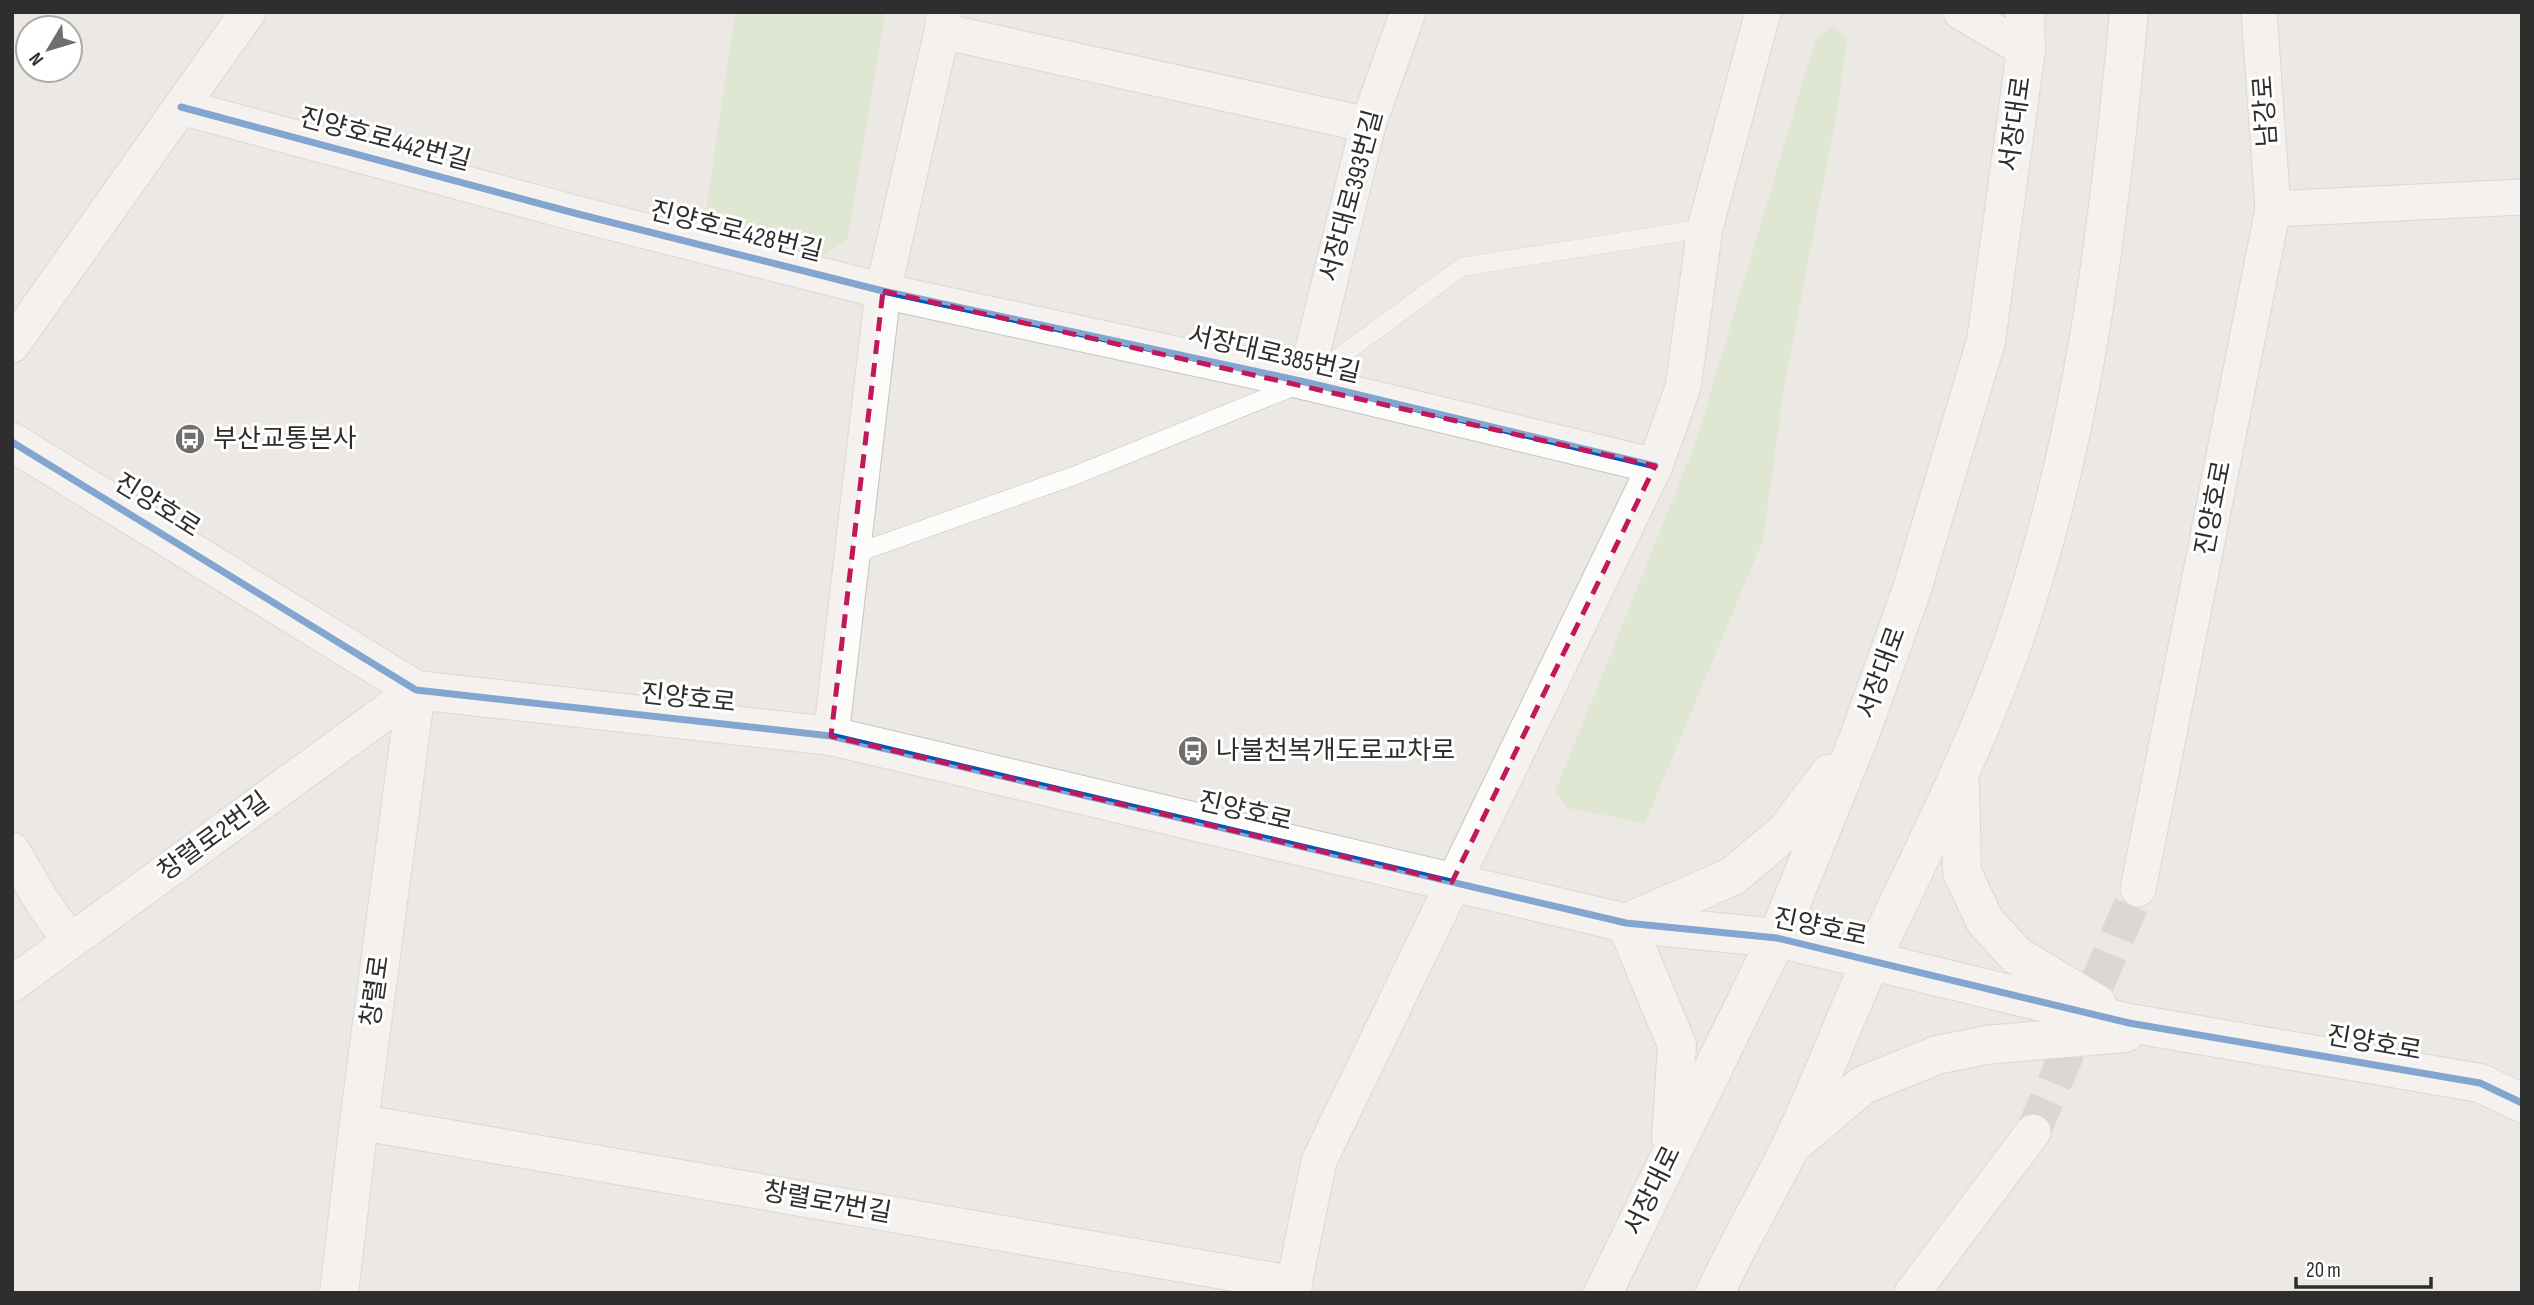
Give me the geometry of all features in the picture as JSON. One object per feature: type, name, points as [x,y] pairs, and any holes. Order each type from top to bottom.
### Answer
[{"type":"street","points":[[12,345],[248,12]]},
{"type":"street","name":"서장대로393번길","points":[[1305,382],[1368,125],[1408,12]]},
{"type":"street","points":[[1294,1288],[1319,1161],[1656,466],[1683,387],[1705,228],[1763,12]]},
{"type":"street","points":[[1961,12],[2026,50]]},
{"type":"street","name":"서장대로","points":[[1603,1293],[1777,938],[1858,737],[1912,589],[1986,341],[2026,50],[2025,12]]},
{"type":"street","points":[[1715,1293],[1790,1147],[1871,961],[1960,775],[2012,645],[2053,508],[2083,372],[2106,238],[2129,12]]},
{"type":"street","name":"남강로","points":[[2259,12],[2273,209]]},
{"type":"street","points":[[831,736],[883,291],[943,22],[1368,125]]},
{"type":"street","name":"진양호로442번길","points":[[181,107],[578,214]]},
{"type":"street","points":[[2273,209],[2522,197]]},
{"type":"street","name":"진양호로","points":[[2138,889],[2273,209]]},
{"type":"street","name":"진양호로428번길","points":[[578,214],[883,291]]},
{"type":"street","name":"서장대로385번길","points":[[883,291],[1305,382],[1656,466]]},
{"type":"street","name":"진양호로","points":[[12,442],[416,690],[831,736],[1626,923],[1777,938],[2148,1026],[2480,1083],[2522,1103]]},
{"type":"street","name":"창렬로2번길","points":[[12,984],[416,690]]},
{"type":"street","name":"창렬로","points":[[339,1293],[416,690]]},
{"type":"street","points":[[1670,1156],[1677,1045],[1626,923],[1733,876],[1786,831],[1858,737]]},
{"type":"street","points":[[1960,775],[1962,872],[1985,921],[2016,955],[2148,1026]]},
{"type":"street","points":[[12,850],[43,903],[70,941]]},
{"type":"street","points":[[1790,1147],[1863,1085],[1937,1055],[1986,1045],[2148,1026]]},
{"type":"street","points":[[2480,1083],[2522,1079]]},
{"type":"street","points":[[2480,1083],[2522,1120]]},
{"type":"street","name":"창렬로7번길","points":[[359,1122],[1294,1288]]},
{"type":"street","points":[[1912,1293],[2033,1132]]},
{"type":"lane","points":[[854,554],[1076,475],[1305,382],[1462,267],[1705,228]]},
{"type":"highlighted area","points":[[883,291],[1655,466],[1452,882],[831,736]]},
{"type":"green space","points":[[735,12],[885,12],[847,240],[814,261],[703,233]]},
{"type":"green space","points":[[1833,25],[1847,41],[1837,112],[1784,387],[1763,540],[1645,823],[1567,808],[1555,792],[1696,442],[1815,41]]},
{"type":"tunnel","points":[[2033,1132],[2138,889]]},
{"type":"cycle path","points":[[181,107],[578,214],[883,291],[1305,382],[1655,466]]},
{"type":"cycle path","points":[[12,442],[416,690],[831,736],[1626,923],[1777,938],[2129,1023],[2480,1083],[2522,1103]]},
{"type":"place","name":"부산교통본사","points":[[190,439]]},
{"type":"place","name":"나불천복개도로교차로","points":[[1193,751]]}]
